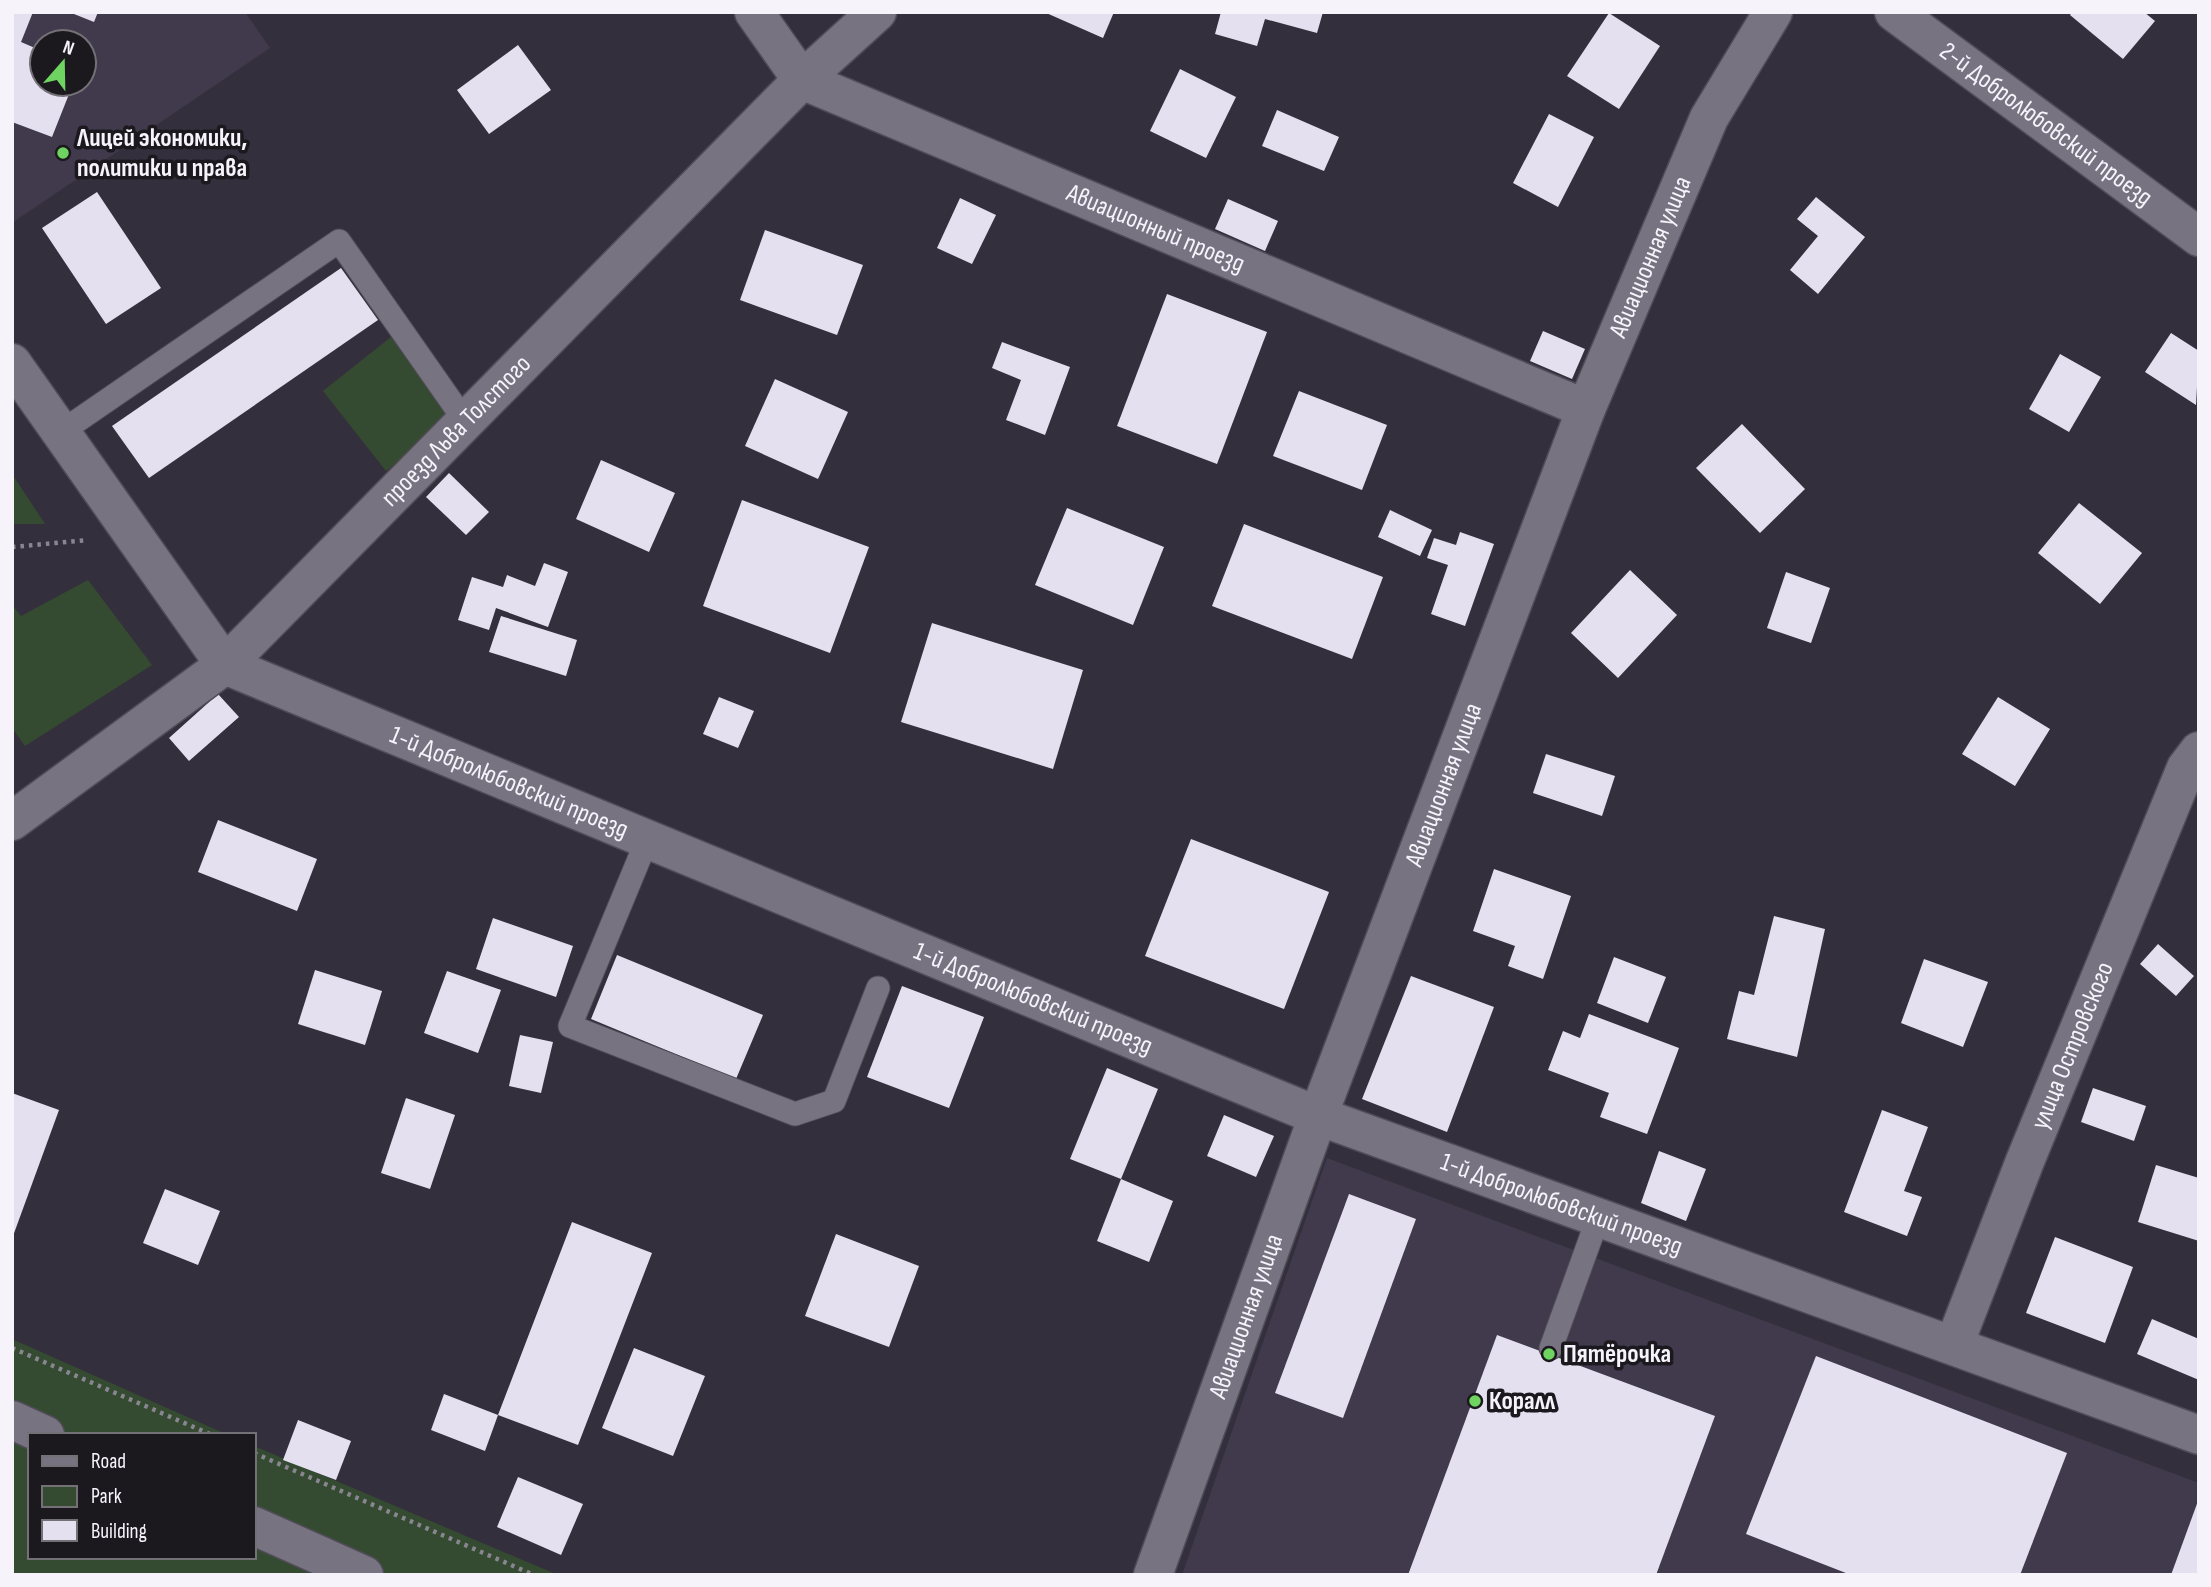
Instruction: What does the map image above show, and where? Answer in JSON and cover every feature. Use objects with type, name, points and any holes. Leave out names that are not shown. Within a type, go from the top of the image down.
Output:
[{"type":"street","points":[[754,12],[802,80]]},
{"type":"street","name":"проезд Льва Толстого","points":[[12,821],[225,665],[802,80],[877,12]]},
{"type":"street","name":"Авиационная улица","points":[[1153,1575],[1318,1116],[1586,408],[1709,118],[1773,12]]},
{"type":"street","name":"2-й Добролюбовский проезд","points":[[1894,12],[2199,237]]},
{"type":"street","name":"Авиационный проезд","points":[[802,80],[1586,408]]},
{"type":"street","points":[[12,363],[225,665]]},
{"type":"street","name":"1-й Добролюбовский проезд","points":[[225,665],[1318,1116],[2199,1435]]},
{"type":"street","name":"улица Островского","points":[[1954,1345],[2030,1148],[2194,765]]},
{"type":"street","points":[[12,1420],[41,1433]]},
{"type":"street","points":[[256,1527],[364,1575]]},
{"type":"lane","points":[[61,432],[339,241],[465,421]]},
{"type":"lane","points":[[647,840],[570,1026],[795,1114],[834,1101],[878,988]]},
{"type":"lane","points":[[1551,1348],[1598,1218]]},
{"type":"path","points":[[12,547],[135,536]]},
{"type":"path","points":[[12,1348],[207,1433]]},
{"type":"path","points":[[256,1454],[534,1575]]},
{"type":"shaded area","name":"Лицей экономики, политики и права","points":[[12,12],[245,12],[270,48],[12,223]]},
{"type":"shaded area","points":[[1327,1158],[2199,1483],[2199,1575],[1182,1575]]},
{"type":"green space","points":[[391,337],[454,417],[386,471],[323,391]]},
{"type":"green space","points":[[12,474],[45,524],[12,524]]},
{"type":"green space","points":[[88,580],[152,665],[25,746],[12,728],[12,605],[21,616]]},
{"type":"green space","points":[[12,1339],[224,1433],[28,1433],[28,1559],[256,1559],[256,1447],[558,1575],[12,1575]]},
{"type":"building","points":[[12,12],[33,12],[21,42],[28,45],[28,98],[67,98],[52,137],[12,122]]},
{"type":"building","points":[[69,12],[98,12],[94,22]]},
{"type":"building","points":[[1044,12],[1114,12],[1103,38]]},
{"type":"building","points":[[1221,12],[1323,12],[1317,33],[1265,19],[1257,46],[1215,34]]},
{"type":"building","points":[[2072,12],[2144,12],[2155,21],[2123,59],[2070,15]]},
{"type":"building","points":[[1609,13],[1660,46],[1619,109],[1567,76]]},
{"type":"building","points":[[518,45],[551,90],[489,134],[457,90]]},
{"type":"building","points":[[1180,69],[1236,97],[1206,158],[1150,131]]},
{"type":"building","points":[[1277,110],[1339,137],[1324,171],[1262,146]]},
{"type":"building","points":[[1549,114],[1594,137],[1558,207],[1513,183]]},
{"type":"building","points":[[97,192],[161,288],[106,324],[42,228]]},
{"type":"building","points":[[1816,197],[1865,237],[1818,294],[1790,270],[1818,236],[1797,219]]},
{"type":"building","points":[[960,198],[996,215],[972,264],[937,248]]},
{"type":"building","points":[[1228,199],[1278,221],[1265,251],[1215,229]]},
{"type":"building","points":[[765,230],[863,265],[837,335],[740,300]]},
{"type":"building","points":[[341,268],[378,320],[149,478],[112,426]]},
{"type":"building","points":[[1167,294],[1267,332],[1217,464],[1117,426]]},
{"type":"building","points":[[1543,331],[1585,349],[1572,379],[1530,361]]},
{"type":"building","points":[[2171,333],[2199,351],[2196,405],[2145,372]]},
{"type":"building","points":[[1002,342],[1070,367],[1045,435],[1006,420],[1021,380],[992,368]]},
{"type":"building","points":[[2060,354],[2101,377],[2069,432],[2029,409]]},
{"type":"building","points":[[775,379],[848,412],[818,479],[745,446]]},
{"type":"building","points":[[1299,391],[1387,425],[1362,490],[1273,456]]},
{"type":"building","points":[[1742,424],[1805,489],[1760,533],[1696,468]]},
{"type":"building","points":[[601,460],[675,493],[649,552],[576,519]]},
{"type":"building","points":[[449,473],[489,512],[466,535],[426,497]]},
{"type":"building","points":[[742,500],[869,547],[830,653],[703,606]]},
{"type":"building","points":[[2079,503],[2142,553],[2100,604],[2038,553]]},
{"type":"building","points":[[1067,508],[1164,547],[1133,625],[1035,585]]},
{"type":"building","points":[[1390,510],[1432,530],[1420,556],[1378,537]]},
{"type":"building","points":[[1244,524],[1383,577],[1352,659],[1212,606]]},
{"type":"building","points":[[1460,532],[1494,544],[1465,626],[1431,614],[1448,565],[1427,558],[1434,538],[1456,545]]},
{"type":"building","points":[[544,563],[568,572],[548,627],[496,608],[489,630],[458,620],[472,577],[503,587],[507,575],[535,586]]},
{"type":"building","points":[[1630,570],[1677,615],[1618,678],[1571,633]]},
{"type":"building","points":[[1786,572],[1830,588],[1811,643],[1767,628]]},
{"type":"building","points":[[501,616],[577,640],[566,676],[489,652]]},
{"type":"building","points":[[932,623],[1083,670],[1053,769],[901,722]]},
{"type":"building","points":[[218,694],[239,717],[189,761],[169,738]]},
{"type":"building","points":[[719,697],[754,711],[738,748],[703,734]]},
{"type":"building","points":[[1998,697],[2050,729],[2015,786],[1962,754]]},
{"type":"building","points":[[1546,754],[1615,776],[1602,816],[1533,793]]},
{"type":"building","points":[[218,820],[317,859],[297,911],[198,872]]},
{"type":"building","points":[[1191,839],[1329,892],[1284,1009],[1145,956]]},
{"type":"building","points":[[1494,869],[1571,896],[1543,979],[1508,966],[1515,946],[1473,931]]},
{"type":"building","points":[[1774,916],[1825,929],[1797,1057],[1727,1039],[1739,991],[1754,995]]},
{"type":"building","points":[[493,918],[573,946],[556,997],[476,969]]},
{"type":"building","points":[[2158,944],[2194,976],[2176,996],[2140,964]]},
{"type":"building","points":[[617,955],[763,1015],[736,1079],[591,1019]]},
{"type":"building","points":[[1614,957],[1666,977],[1648,1023],[1597,1003]]},
{"type":"building","points":[[1924,959],[1988,982],[1963,1047],[1901,1023]]},
{"type":"building","points":[[315,970],[382,991],[365,1045],[298,1024]]},
{"type":"building","points":[[447,971],[501,990],[478,1053],[424,1033]]},
{"type":"building","points":[[1411,976],[1494,1007],[1447,1132],[1362,1099]]},
{"type":"building","points":[[902,986],[984,1017],[949,1108],[867,1077]]},
{"type":"building","points":[[1589,1014],[1679,1048],[1647,1134],[1600,1117],[1609,1093],[1548,1070],[1563,1031],[1580,1038]]},
{"type":"building","points":[[520,1035],[553,1042],[541,1093],[509,1086]]},
{"type":"building","points":[[1107,1068],[1158,1089],[1121,1179],[1070,1159]]},
{"type":"building","points":[[2093,1088],[2146,1106],[2134,1141],[2081,1122]]},
{"type":"building","points":[[12,1093],[59,1110],[13,1236],[12,1236]]},
{"type":"building","points":[[406,1098],[455,1115],[430,1189],[381,1173]]},
{"type":"building","points":[[1882,1110],[1928,1127],[1904,1191],[1922,1197],[1907,1236],[1844,1212]]},
{"type":"building","points":[[1224,1115],[1274,1136],[1256,1177],[1207,1156]]},
{"type":"building","points":[[1659,1151],[1706,1169],[1686,1221],[1641,1203]]},
{"type":"building","points":[[2156,1165],[2199,1178],[2199,1241],[2138,1222]]},
{"type":"building","points":[[1121,1179],[1173,1201],[1149,1262],[1097,1241]]},
{"type":"building","points":[[165,1189],[220,1211],[198,1265],[143,1243]]},
{"type":"building","points":[[1349,1194],[1416,1219],[1343,1418],[1275,1393]]},
{"type":"building","points":[[572,1222],[652,1253],[578,1445],[498,1415]]},
{"type":"building","points":[[836,1234],[919,1266],[889,1347],[805,1316]]},
{"type":"building","points":[[2055,1237],[2133,1267],[2105,1343],[2026,1313]]},
{"type":"building","points":[[2152,1319],[2199,1339],[2199,1380],[2137,1354]]},
{"type":"building","points":[[1497,1335],[1715,1416],[1656,1575],[1408,1575]]},
{"type":"building","points":[[634,1348],[705,1376],[673,1456],[602,1428]]},
{"type":"building","points":[[1816,1356],[2067,1453],[2020,1575],[1851,1575],[1746,1534]]},
{"type":"building","points":[[444,1394],[498,1415],[485,1451],[431,1430]]},
{"type":"building","points":[[298,1420],[351,1441],[336,1480],[283,1460]]},
{"type":"building","points":[[518,1477],[583,1504],[561,1555],[497,1527]]},
{"type":"building","points":[[2198,1501],[2199,1575],[2171,1575]]},
{"type":"place","name":"Лицей экономики, политики и права","points":[[63,153]]},
{"type":"place","name":"Пятёрочка","points":[[1549,1354]]},
{"type":"place","name":"Коралл","points":[[1475,1401]]}]
